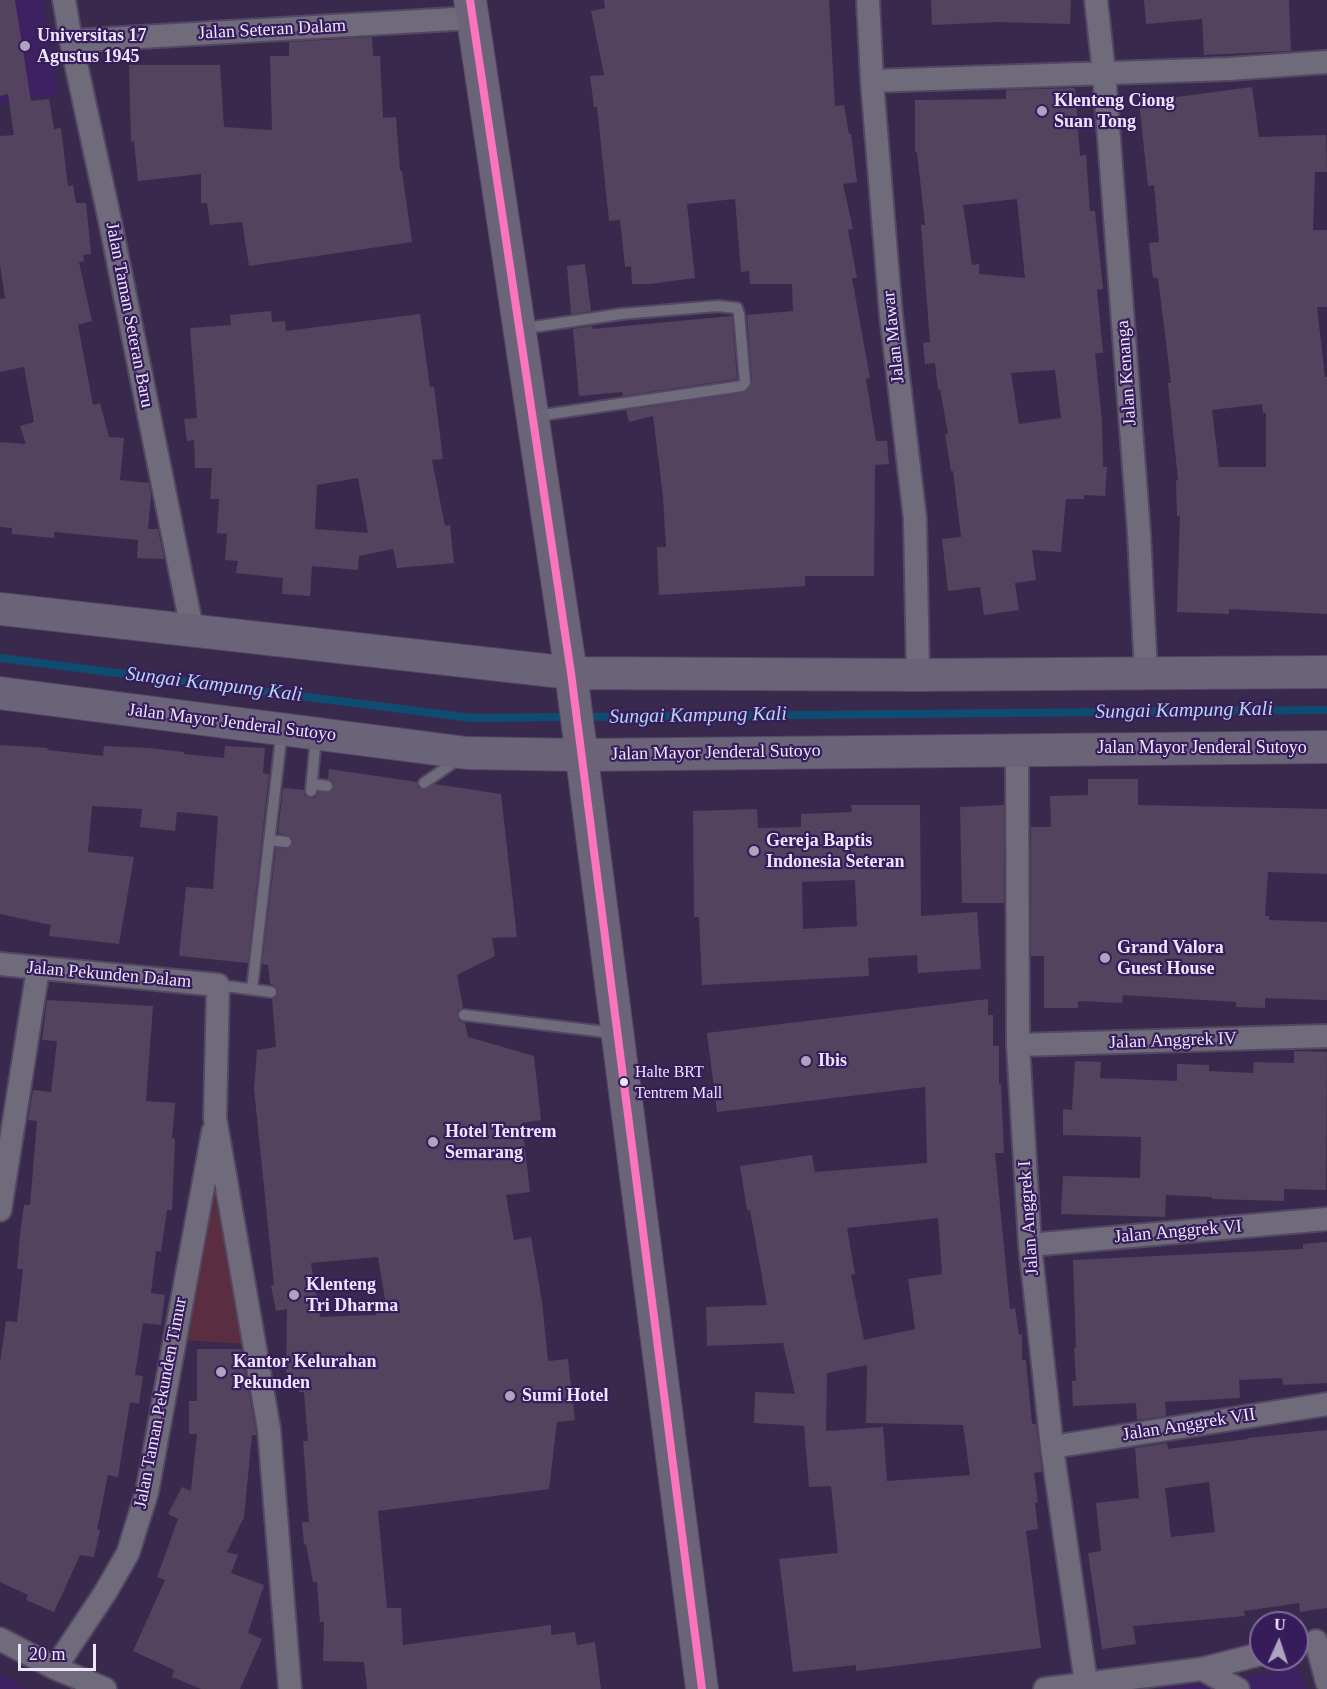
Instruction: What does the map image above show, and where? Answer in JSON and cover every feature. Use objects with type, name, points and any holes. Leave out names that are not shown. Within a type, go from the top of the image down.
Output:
[{"type":"main road","points":[[471,9],[581,747],[702,1689]]},
{"type":"main road","points":[[0,609],[192,629],[571,675],[1327,672]]},
{"type":"main road","name":"Jalan Mayor Jenderal Sutoyo","points":[[0,693],[468,753],[581,747],[1017,749],[1327,747]]},
{"type":"street","name":"Jalan Taman Seteran Baru","points":[[64,0],[192,629]]},
{"type":"street","name":"Jalan Mawar","points":[[868,0],[872,81],[891,315],[915,519],[918,675]]},
{"type":"street","name":"Jalan Kenanga","points":[[1096,0],[1104,73],[1139,533],[1146,674]]},
{"type":"street","name":"Jalan Seteran Dalam","points":[[71,41],[471,9]]},
{"type":"street","points":[[872,81],[1229,69],[1327,62]]},
{"type":"street","name":"Jalan Anggrek I","points":[[1017,749],[1018,1045],[1030,1245],[1052,1447],[1086,1683]]},
{"type":"street","name":"Jalan Pekunden Dalam","points":[[0,964],[218,985]]},
{"type":"street","points":[[0,1210],[38,969]]},
{"type":"street","name":"Jalan Taman Pekunden Timur","points":[[55,1668],[105,1593],[128,1553],[147,1492],[215,1118],[218,985]]},
{"type":"street","name":"Jalan Anggrek IV","points":[[1018,1045],[1327,1036]]},
{"type":"street","name":"Jalan Taman Pekunden Timur","points":[[215,1118],[268,1429],[290,1689]]},
{"type":"street","name":"Jalan Anggrek VI","points":[[1030,1245],[1327,1219]]},
{"type":"street","name":"Jalan Anggrek VII","points":[[1052,1447],[1327,1404]]},
{"type":"street","points":[[0,1639],[55,1668],[105,1689]]},
{"type":"street","points":[[1313,1641],[1327,1682]]},
{"type":"street","points":[[1045,1689],[1202,1669],[1249,1657]]},
{"type":"street","points":[[1202,1669],[1238,1689]]},
{"type":"lane","points":[[520,329],[621,314],[718,306],[736,308],[739,314],[745,382],[742,386],[533,417]]},
{"type":"lane","points":[[252,989],[282,730]]},
{"type":"lane","points":[[317,734],[312,788],[327,786]]},
{"type":"lane","points":[[424,783],[468,753]]},
{"type":"lane","points":[[270,840],[286,842]]},
{"type":"lane","points":[[218,985],[271,992]]},
{"type":"lane","points":[[464,1015],[618,1034]]},
{"type":"shaded area","name":"Universitas 17 Agustus 1945","points":[[0,0],[42,0],[58,94],[0,104]]},
{"type":"shaded area","points":[[214,1155],[249,1344],[181,1340]]},
{"type":"shaded area","points":[[1283,1671],[1298,1671],[1307,1689],[1156,1689]]},
{"type":"shaded area","points":[[0,1674],[27,1689],[0,1689]]},
{"type":"building","points":[[0,0],[15,0],[31,101],[49,99],[54,129],[61,128],[68,186],[73,185],[76,203],[86,203],[91,254],[83,255],[84,261],[79,262],[92,321],[78,325],[93,405],[100,403],[109,437],[124,438],[120,480],[149,483],[151,495],[148,529],[158,529],[164,559],[137,558],[138,540],[54,532],[54,538],[12,534],[12,528],[0,527],[0,442],[26,444],[20,426],[34,422],[24,367],[0,372],[0,299],[5,298],[0,265],[0,136],[14,135],[8,94],[0,96]]},
{"type":"building","points":[[604,0],[829,0],[835,106],[844,105],[849,134],[851,134],[857,182],[843,184],[853,229],[848,230],[857,278],[852,278],[870,378],[866,379],[876,441],[887,441],[889,464],[875,465],[874,576],[805,576],[805,586],[659,595],[657,547],[666,547],[663,497],[653,416],[629,422],[626,410],[747,391],[752,381],[747,315],[793,311],[792,284],[750,284],[749,271],[741,272],[735,199],[687,204],[695,278],[632,284],[631,266],[625,267],[620,220],[609,221],[597,107],[594,107],[590,76],[604,75],[591,11],[605,8]]},
{"type":"building","points":[[931,0],[1071,0],[1070,24],[998,22],[932,25]]},
{"type":"building","points":[[1144,0],[1289,0],[1291,51],[1204,55],[1202,19],[1146,24]]},
{"type":"building","points":[[372,37],[373,56],[380,56],[383,118],[396,117],[400,171],[402,171],[412,242],[249,266],[242,222],[210,225],[207,203],[201,203],[201,174],[138,181],[134,141],[131,142],[129,65],[220,65],[224,127],[272,130],[270,56],[289,56],[289,42]]},
{"type":"building","points":[[1252,87],[1259,137],[1326,135],[1327,172],[1315,172],[1313,230],[1327,230],[1327,307],[1317,307],[1325,377],[1327,377],[1327,614],[1229,609],[1229,614],[1177,612],[1180,516],[1177,516],[1176,480],[1178,480],[1168,383],[1171,383],[1158,278],[1153,278],[1149,243],[1159,242],[1154,185],[1148,186],[1139,102]],"holes":[[[1262,404],[1263,413],[1266,413],[1266,467],[1219,467],[1212,410]]]},
{"type":"building","points":[[1075,88],[1080,156],[1086,155],[1090,211],[1095,211],[1103,289],[1097,290],[1103,353],[1095,353],[1102,421],[1103,467],[1107,467],[1105,496],[1084,495],[1084,499],[1066,499],[1061,552],[1032,550],[1036,580],[1015,583],[1019,610],[984,615],[980,587],[948,591],[942,539],[961,537],[953,471],[951,471],[945,434],[948,434],[940,389],[938,390],[935,363],[925,364],[923,343],[930,342],[921,225],[925,225],[917,152],[915,152],[915,100],[1006,99],[1006,90]],"holes":[[[1017,199],[1025,278],[979,274],[979,264],[972,265],[963,205]],[[1055,370],[1061,418],[1019,424],[1011,373]]]},
{"type":"building","points":[[585,264],[591,311],[571,314],[567,266]]},
{"type":"building","points":[[271,311],[272,322],[285,321],[286,331],[420,314],[430,387],[434,387],[443,459],[432,460],[445,526],[450,525],[454,563],[397,568],[393,549],[359,556],[358,570],[312,566],[310,596],[282,594],[283,578],[236,573],[238,561],[225,560],[227,534],[217,533],[219,499],[210,499],[212,468],[195,468],[194,440],[187,441],[184,419],[197,418],[190,328],[231,325],[230,315]],"holes":[[[358,478],[368,533],[315,529],[317,485]]]},
{"type":"building","points":[[732,316],[737,379],[623,396],[622,392],[579,396],[573,329]]},
{"type":"building","points":[[0,745],[48,748],[47,750],[103,756],[104,746],[149,748],[224,758],[225,746],[265,748],[263,773],[269,774],[248,963],[179,956],[186,887],[213,889],[218,816],[177,812],[175,831],[140,827],[142,809],[92,806],[88,852],[134,857],[119,944],[49,936],[51,925],[0,914]]},
{"type":"building","points":[[329,769],[417,782],[418,788],[424,790],[435,784],[501,794],[517,937],[492,938],[495,956],[457,975],[463,1008],[458,1010],[457,1015],[459,1021],[465,1023],[468,1037],[534,1056],[541,1120],[522,1123],[530,1192],[506,1195],[514,1240],[531,1237],[542,1302],[548,1361],[568,1359],[575,1420],[557,1422],[549,1489],[378,1511],[387,1608],[401,1608],[403,1645],[551,1625],[551,1635],[575,1632],[577,1645],[595,1642],[601,1689],[367,1689],[364,1662],[323,1661],[324,1622],[320,1622],[317,1582],[313,1582],[306,1544],[304,1545],[302,1522],[309,1522],[303,1441],[308,1441],[304,1392],[299,1392],[298,1377],[286,1377],[287,1309],[276,1311],[271,1286],[274,1285],[254,1089],[257,1050],[276,1047],[272,999],[277,996],[278,990],[270,984],[268,965],[262,964],[276,848],[288,849],[293,842],[290,836],[278,833],[283,788],[304,790],[304,795],[315,798],[318,792],[329,793],[334,786],[332,780],[328,779]],"holes":[[[378,1257],[387,1311],[376,1311],[376,1315],[320,1317],[311,1263]]]},
{"type":"building","points":[[1088,779],[1138,779],[1138,805],[1327,809],[1327,874],[1268,872],[1265,916],[1269,916],[1269,920],[1327,922],[1327,1000],[1265,998],[1265,1008],[1236,1007],[1236,1002],[1123,995],[1122,1003],[1078,1001],[1078,1008],[1044,1008],[1044,956],[1031,956],[1031,827],[1051,827],[1050,796],[1088,795]]},
{"type":"building","points":[[851,805],[920,805],[921,916],[977,912],[981,969],[918,973],[917,955],[868,958],[869,976],[702,985],[699,917],[694,917],[693,811],[757,809],[758,828],[801,827],[801,814],[852,812]],"holes":[[[855,880],[857,926],[803,929],[802,882]]]},
{"type":"building","points":[[1004,805],[1004,903],[962,903],[960,807]]},
{"type":"building","points":[[988,999],[988,1015],[993,1015],[993,1046],[999,1046],[1004,1153],[995,1153],[1010,1309],[1015,1308],[1019,1335],[1022,1334],[1022,1360],[1026,1360],[1032,1424],[1036,1424],[1042,1472],[1034,1473],[1038,1502],[1035,1503],[1038,1529],[1026,1531],[1041,1648],[856,1671],[856,1665],[793,1672],[779,1559],[838,1553],[831,1486],[809,1487],[804,1426],[754,1423],[755,1392],[795,1394],[783,1343],[707,1346],[706,1307],[767,1305],[740,1166],[812,1155],[815,1172],[927,1163],[925,1087],[717,1112],[707,1033]],"holes":[[[938,1218],[942,1274],[908,1279],[915,1329],[864,1340],[851,1275],[855,1274],[847,1228]],[[867,1365],[866,1423],[963,1425],[970,1475],[887,1481],[883,1427],[826,1431],[827,1373]]]},
{"type":"building","points":[[47,1000],[153,1006],[146,1101],[175,1103],[172,1138],[175,1139],[172,1210],[167,1210],[161,1252],[156,1251],[151,1293],[165,1295],[161,1325],[143,1323],[135,1375],[143,1376],[139,1404],[130,1402],[118,1477],[108,1475],[94,1557],[80,1555],[54,1612],[26,1600],[28,1595],[0,1582],[0,1363],[6,1321],[17,1322],[23,1269],[17,1269],[20,1234],[24,1205],[30,1205],[37,1121],[28,1120],[33,1090],[51,1092],[57,1041],[42,1040]]},
{"type":"building","points":[[1294,1051],[1327,1052],[1326,1190],[1284,1189],[1284,1201],[1166,1195],[1165,1217],[1061,1214],[1063,1176],[1140,1178],[1141,1137],[1063,1135],[1063,1109],[1072,1110],[1075,1061],[1101,1062],[1100,1078],[1177,1081],[1177,1064],[1209,1065],[1209,1071],[1253,1073],[1254,1062],[1294,1063]]},
{"type":"building","points":[[1327,1242],[1327,1383],[1283,1385],[1282,1378],[1239,1380],[1240,1398],[1165,1402],[1166,1416],[1137,1420],[1136,1403],[1073,1406],[1072,1381],[1076,1381],[1074,1348],[1076,1348],[1073,1260],[1303,1249],[1303,1244]]},
{"type":"building","points":[[197,1349],[241,1349],[256,1431],[256,1435],[252,1435],[244,1517],[227,1552],[238,1555],[231,1573],[264,1585],[248,1633],[262,1639],[240,1689],[201,1689],[172,1677],[174,1670],[133,1651],[165,1580],[157,1577],[178,1519],[168,1514],[182,1487],[191,1491],[197,1434],[189,1434],[189,1401],[197,1401]]},
{"type":"building","points":[[1327,1430],[1327,1608],[1300,1611],[1299,1603],[1244,1611],[1245,1616],[1133,1626],[1136,1644],[1102,1649],[1088,1553],[1101,1551],[1096,1503],[1139,1498],[1135,1448],[1167,1443],[1168,1449]],"holes":[[[1209,1482],[1215,1532],[1171,1537],[1165,1488]]]},
{"type":"waterway","name":"Sungai Kampung Kali","points":[[0,658],[472,718],[571,717]]},
{"type":"waterway","name":"Sungai Kampung Kali","points":[[583,717],[1327,710]]},
{"type":"transit line","points":[[470,0],[571,673],[702,1689]]},
{"type":"place","name":"Universitas 17 Agustus 1945","points":[[25,46]]},
{"type":"place","name":"Klenteng Ciong Suan Tong","points":[[1042,111]]},
{"type":"place","name":"Gereja Baptis Indonesia Seteran","points":[[754,851]]},
{"type":"place","name":"Grand Valora Guest House","points":[[1105,958]]},
{"type":"place","name":"Ibis","points":[[806,1061]]},
{"type":"place","name":"Halte BRT Tentrem Mall","points":[[624,1082]]},
{"type":"place","name":"Hotel Tentrem Semarang","points":[[433,1142]]},
{"type":"place","name":"Klenteng Tri Dharma","points":[[294,1295]]},
{"type":"place","name":"Kantor Kelurahan Pekunden","points":[[221,1372]]},
{"type":"place","name":"Sumi Hotel","points":[[510,1396]]}]
